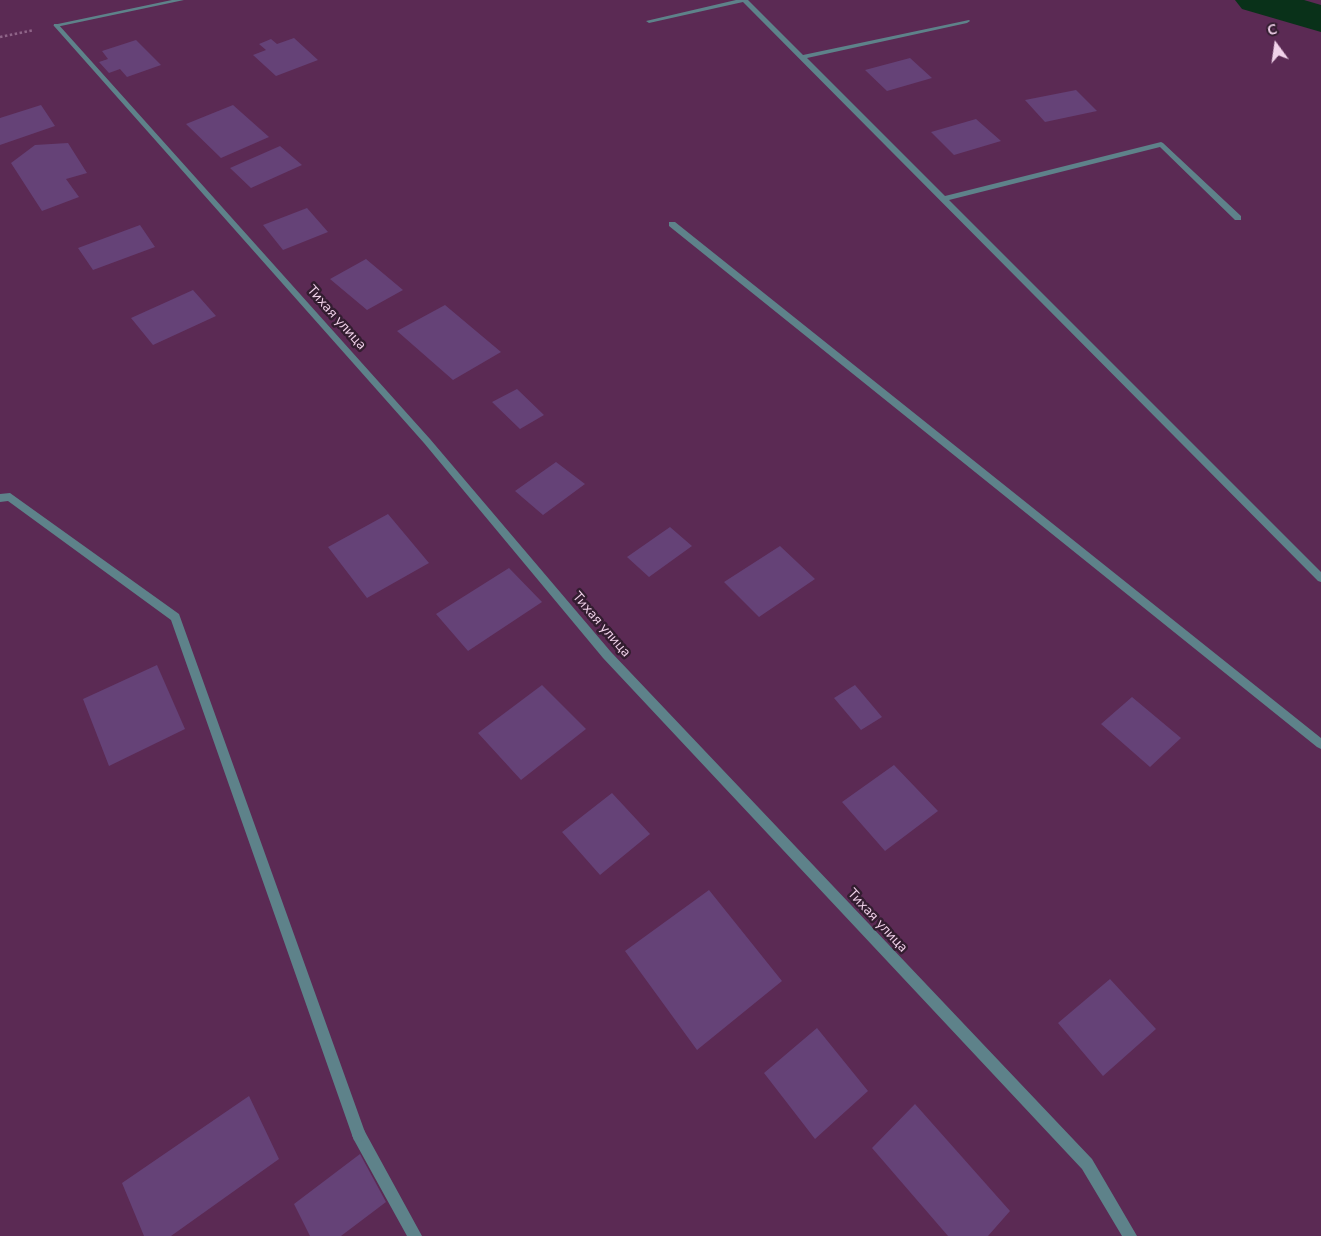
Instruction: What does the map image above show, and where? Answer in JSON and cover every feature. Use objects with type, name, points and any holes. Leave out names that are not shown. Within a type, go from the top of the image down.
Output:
[{"type":"street","points":[[56,25],[181,0]]},
{"type":"street","points":[[649,21],[744,0],[1321,578]]},
{"type":"street","points":[[802,57],[967,21]]},
{"type":"street","name":"Тихая улица","points":[[56,25],[427,441],[607,655],[1087,1164],[1130,1236]]},
{"type":"street","points":[[943,199],[1161,144],[1238,218]]},
{"type":"street","points":[[672,224],[1321,744]]},
{"type":"street","points":[[0,498],[10,497],[175,617],[359,1135],[415,1236]]},
{"type":"path","points":[[0,37],[56,25]]},
{"type":"building","points":[[294,38],[318,60],[276,76],[253,55],[266,50],[259,44],[271,39],[277,44]]},
{"type":"building","points":[[136,40],[161,65],[127,77],[120,69],[109,73],[99,62],[108,59],[102,51]]},
{"type":"building","points":[[910,58],[932,78],[887,91],[865,70]]},
{"type":"building","points":[[1076,90],[1097,111],[1045,122],[1025,100]]},
{"type":"building","points":[[41,105],[55,126],[0,145],[0,118]]},
{"type":"building","points":[[233,105],[269,137],[221,158],[186,124]]},
{"type":"building","points":[[976,119],[1001,141],[954,155],[931,132]]},
{"type":"building","points":[[68,143],[87,173],[66,179],[79,197],[42,211],[11,163],[35,145]]},
{"type":"building","points":[[280,146],[302,165],[251,188],[230,168]]},
{"type":"building","points":[[307,208],[328,232],[283,250],[263,225]]},
{"type":"building","points":[[140,225],[155,247],[93,270],[78,248]]},
{"type":"building","points":[[366,259],[403,290],[367,310],[330,279]]},
{"type":"building","points":[[193,290],[216,316],[153,345],[131,318]]},
{"type":"building","points":[[445,305],[501,352],[453,380],[397,331]]},
{"type":"building","points":[[517,389],[544,415],[520,429],[492,402]]},
{"type":"building","points":[[556,462],[585,484],[543,515],[515,491]]},
{"type":"building","points":[[388,514],[429,563],[367,598],[328,547]]},
{"type":"building","points":[[670,527],[692,546],[649,577],[627,557]]},
{"type":"building","points":[[780,546],[815,579],[759,617],[724,582]]},
{"type":"building","points":[[509,568],[542,602],[468,651],[436,614]]},
{"type":"building","points":[[157,665],[185,729],[109,766],[83,699]]},
{"type":"building","points":[[542,685],[586,729],[521,780],[478,733]]},
{"type":"building","points":[[855,685],[882,717],[861,730],[834,698]]},
{"type":"building","points":[[1132,697],[1181,738],[1150,767],[1101,724]]},
{"type":"building","points":[[894,765],[938,811],[885,851],[842,802]]},
{"type":"building","points":[[612,793],[650,834],[600,875],[562,832]]},
{"type":"building","points":[[709,890],[782,981],[697,1050],[625,951]]},
{"type":"building","points":[[1110,979],[1156,1029],[1103,1076],[1058,1023]]},
{"type":"building","points":[[817,1028],[868,1091],[815,1139],[764,1073]]},
{"type":"building","points":[[249,1096],[279,1159],[171,1236],[144,1236],[122,1183]]},
{"type":"building","points":[[915,1104],[1010,1211],[988,1236],[948,1236],[872,1148]]},
{"type":"building","points":[[360,1154],[386,1202],[341,1236],[310,1236],[294,1204]]},
{"type":"waterway","points":[[1257,0],[1321,19]]}]
